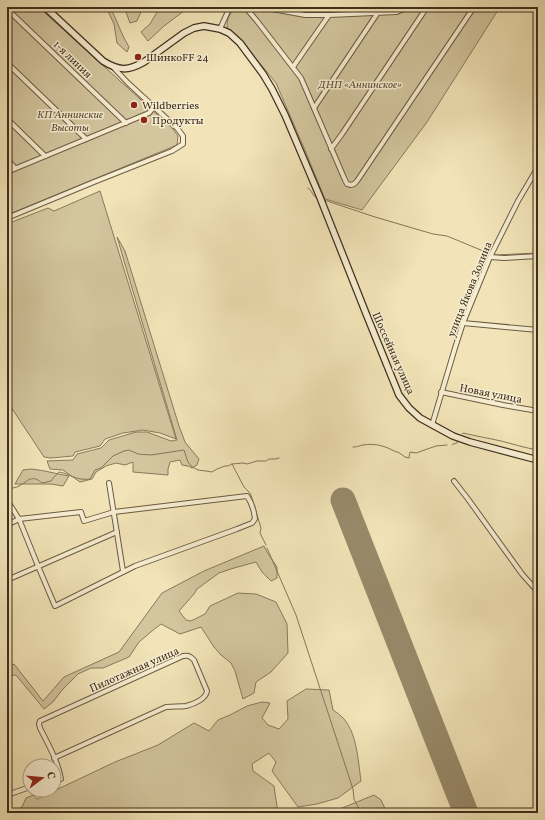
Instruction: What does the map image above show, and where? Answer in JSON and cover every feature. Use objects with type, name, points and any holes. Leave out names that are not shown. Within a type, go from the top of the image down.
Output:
[{"type":"main road","points":[[45,7],[103,61],[121,69],[138,66],[184,33],[194,28],[204,26],[220,29]]},
{"type":"main road","name":"Шоссейная улица","points":[[220,29],[229,33],[240,43],[263,74],[285,115],[319,195],[366,316],[399,394],[409,408],[420,418],[453,436],[538,460]]},
{"type":"street","points":[[220,29],[229,9],[255,7],[304,15],[329,15],[397,12],[408,7]]},
{"type":"street","points":[[331,149],[427,7]]},
{"type":"street","points":[[246,8],[301,78],[345,180],[347,184],[352,185],[361,174],[474,7]]},
{"type":"street","name":"1-я линия","points":[[7,8],[126,123]]},
{"type":"street","points":[[314,108],[376,14]]},
{"type":"street","points":[[293,67],[329,15]]},
{"type":"street","points":[[7,63],[86,139]]},
{"type":"street","points":[[7,218],[177,148],[183,144],[183,136],[177,128],[128,83],[112,66]]},
{"type":"street","points":[[7,172],[148,114],[154,107]]},
{"type":"street","points":[[7,119],[45,156]]},
{"type":"street","points":[[7,158],[15,168]]},
{"type":"street","name":"улица Якова Золина","points":[[432,425],[454,348],[490,257],[518,201],[538,167]]},
{"type":"street","points":[[490,257],[504,258],[538,256]]},
{"type":"street","points":[[463,323],[538,330]]},
{"type":"street","name":"Новая улица","points":[[442,392],[538,411]]},
{"type":"street","points":[[454,480],[522,574],[538,592]]},
{"type":"street","points":[[109,483],[123,572]]},
{"type":"street","points":[[7,500],[19,519],[55,606],[123,572],[237,530],[252,523],[255,519],[251,502],[247,496],[114,512],[84,521],[81,512],[19,519],[7,525]]},
{"type":"street","points":[[7,580],[117,532]]},
{"type":"street","name":"Пилотажная улица","points":[[183,656],[190,656],[194,660],[208,691],[206,697],[186,706],[166,707],[54,758],[40,728],[40,721],[183,656]]},
{"type":"street","points":[[7,795],[22,790]]},
{"type":"green space","name":"КП Аннинские Высоты","points":[[7,7],[39,7],[172,128],[178,136],[177,145],[7,215]]},
{"type":"green space","points":[[106,7],[110,7],[129,47],[127,52],[117,43],[114,24]]},
{"type":"green space","points":[[133,7],[143,7],[137,21],[130,23],[126,12]]},
{"type":"green space","points":[[160,7],[189,7],[164,26],[148,41],[141,32],[150,24]]},
{"type":"green space","name":"ДНП «Аннинское»","points":[[235,7],[500,7],[427,122],[362,210],[325,199],[276,83],[245,45],[227,27],[229,16]]},
{"type":"green space","points":[[100,191],[176,439],[160,433],[143,430],[123,433],[105,439],[100,446],[75,452],[73,456],[51,458],[44,457],[7,401],[7,224],[48,208],[54,211]]},
{"type":"green space","points":[[117,237],[125,251],[179,426],[185,442],[199,459],[197,465],[192,468],[182,465],[180,460],[170,462],[168,475],[133,472],[133,462],[125,465],[116,463],[106,466],[96,472],[92,479],[80,482],[63,470],[50,469],[47,461],[73,460],[77,454],[101,448],[109,440],[136,432],[147,432],[171,441],[177,440]]},
{"type":"green space","points":[[31,469],[69,476],[63,486],[51,484],[15,484],[23,470]]},
{"type":"green space","points":[[264,546],[277,567],[277,578],[271,581],[262,572],[256,562],[219,573],[197,589],[179,611],[186,620],[191,621],[205,614],[210,606],[238,593],[256,594],[276,602],[287,624],[288,653],[271,672],[256,682],[254,693],[243,699],[235,671],[231,663],[214,647],[201,627],[180,634],[161,624],[139,642],[129,657],[103,668],[91,668],[78,674],[62,690],[53,702],[44,709],[16,675],[7,676],[7,668],[14,664],[43,701],[64,677],[119,652],[162,593],[204,571]]},
{"type":"green space","points":[[306,689],[329,690],[333,710],[340,715],[350,729],[354,737],[358,755],[361,781],[338,798],[317,804],[298,807],[272,771],[276,762],[269,753],[252,764],[253,771],[274,786],[278,813],[11,813],[22,807],[26,798],[62,798],[62,787],[115,762],[158,745],[194,723],[209,731],[218,720],[247,706],[262,702],[270,703],[262,718],[268,725],[279,729],[288,719],[287,701]]},
{"type":"green space","points":[[374,795],[381,800],[387,813],[330,813]]},
{"type":"waterway","points":[[308,188],[317,198]]},
{"type":"waterway","points":[[324,200],[433,234],[447,236],[488,253]]},
{"type":"waterway","points":[[495,255],[538,253]]},
{"type":"waterway","points":[[462,434],[538,450]]},
{"type":"waterway","points":[[452,445],[458,441]]},
{"type":"waterway","points":[[353,447],[372,444],[388,448],[409,458],[410,452],[416,453],[436,446],[447,445]]},
{"type":"waterway","points":[[7,489],[18,487],[30,479],[39,480],[42,483],[51,481],[59,472],[77,478],[90,479],[95,470],[101,468],[113,456],[129,450],[138,454],[151,455],[184,450],[188,462],[192,467],[198,470],[212,472],[232,464],[247,464],[279,458]]},
{"type":"waterway","points":[[232,464],[244,487],[251,495],[261,528],[260,533],[266,545]]},
{"type":"waterway","points":[[267,548],[296,615],[353,789],[354,799],[361,813]]},
{"type":"runway","points":[[343,500],[466,813]]},
{"type":"place","name":"ШинкоFF 24","points":[[138,57]]},
{"type":"place","name":"Wildberries","points":[[134,105]]},
{"type":"place","name":"Продукты","points":[[144,120]]}]
